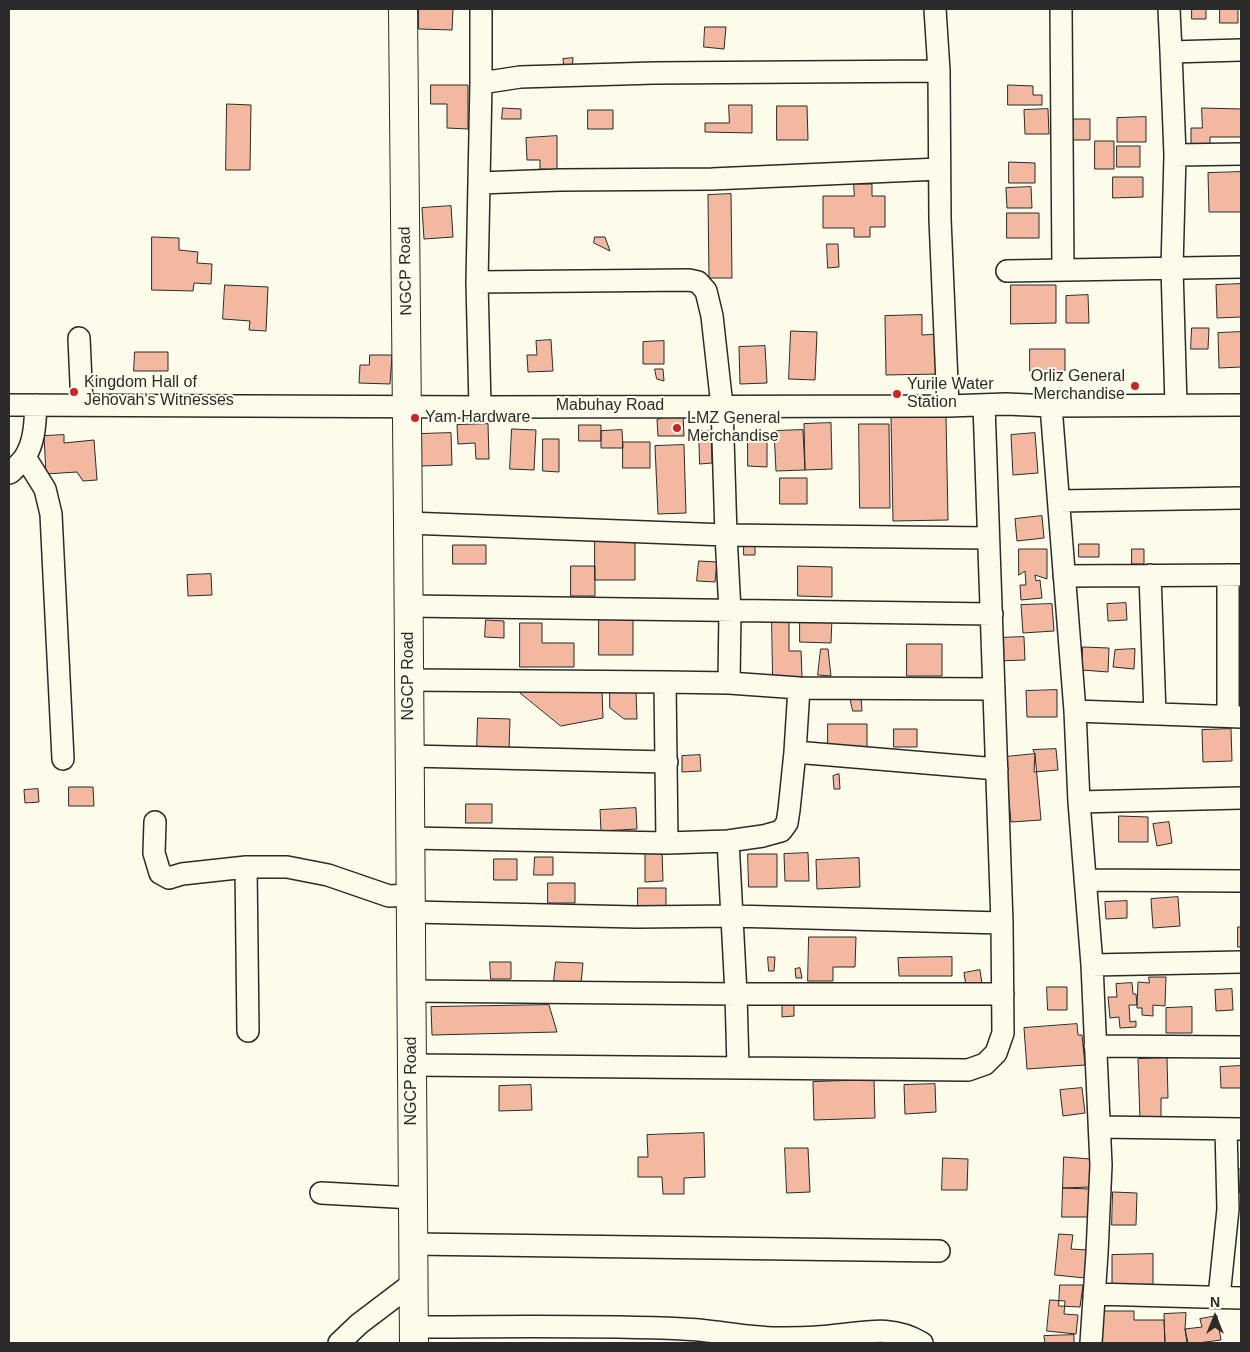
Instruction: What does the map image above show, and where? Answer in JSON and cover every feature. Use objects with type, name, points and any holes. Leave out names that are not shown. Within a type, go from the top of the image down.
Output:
[{"type":"main road","name":"NGCP Road","points":[[403,9],[414,1335]]},
{"type":"street","points":[[480,407],[477,282],[481,9]]},
{"type":"street","points":[[935,9],[939,71],[940,220],[948,406]]},
{"type":"street","points":[[1061,9],[1063,270]]},
{"type":"street","points":[[1169,9],[1175,154],[1172,268],[1176,405]]},
{"type":"street","points":[[1172,52],[1241,50]]},
{"type":"street","points":[[481,83],[520,77],[654,73],[939,71]]},
{"type":"street","points":[[1175,154],[1241,154]]},
{"type":"street","points":[[479,184],[560,180],[712,179],[939,169]]},
{"type":"street","points":[[1007,271],[1241,267]]},
{"type":"street","points":[[477,282],[689,280],[698,282],[706,291],[712,316],[722,406],[730,611],[729,683]]},
{"type":"street","points":[[79,338],[82,405]]},
{"type":"street","name":"Mabuhay Road","points":[[9,405],[480,407],[1241,405]]},
{"type":"street","points":[[9,473],[25,457],[34,433],[36,405]]},
{"type":"street","points":[[412,1065],[968,1070],[985,1064],[996,1053],[1003,1033],[1002,923],[984,405]]},
{"type":"street","points":[[1051,406],[1075,711],[1078,802],[1092,965],[1100,1127],[1101,1193],[1091,1343]]},
{"type":"street","points":[[25,457],[45,489],[51,514],[62,759]]},
{"type":"street","points":[[1059,501],[1241,498]]},
{"type":"street","points":[[408,523],[726,535],[988,538]]},
{"type":"street","points":[[1150,575],[1155,714]]},
{"type":"street","points":[[1064,576],[1234,575],[1235,716],[1075,711]]},
{"type":"street","points":[[409,606],[992,614]]},
{"type":"street","points":[[409,680],[729,683],[799,688],[994,689]]},
{"type":"street","points":[[665,682],[667,843]]},
{"type":"street","points":[[410,838],[667,843],[728,842],[781,831],[787,824],[795,752],[799,688]]},
{"type":"street","points":[[795,752],[997,769]]},
{"type":"street","points":[[410,756],[667,762]]},
{"type":"street","points":[[1078,802],[1241,798]]},
{"type":"street","points":[[154,822],[154,853],[160,873],[169,878],[182,874],[246,867],[287,867],[328,875],[411,903],[637,917],[732,916],[1002,923]]},
{"type":"street","points":[[728,842],[738,1068]]},
{"type":"street","points":[[246,867],[248,1031]]},
{"type":"street","points":[[1085,880],[1241,881]]},
{"type":"street","points":[[1092,965],[1241,962]]},
{"type":"street","points":[[411,991],[1003,994]]},
{"type":"street","points":[[1095,1046],[1241,1047]]},
{"type":"street","points":[[1100,1127],[1234,1129],[1234,1209],[1219,1297]]},
{"type":"street","points":[[320,1194],[413,1198]]},
{"type":"street","points":[[413,1244],[939,1251]]},
{"type":"street","points":[[339,1343],[359,1324],[413,1282]]},
{"type":"street","points":[[1094,1294],[1241,1298]]},
{"type":"street","points":[[414,1335],[610,1326],[686,1329],[776,1338],[829,1336],[879,1331],[895,1332],[912,1337],[922,1343]]},
{"type":"building","points":[[419,9],[453,9],[452,30],[419,29]]},
{"type":"building","points":[[1192,9],[1206,9],[1206,19],[1192,19]]},
{"type":"building","points":[[1220,9],[1238,9],[1238,23],[1220,23]]},
{"type":"building","points":[[705,27],[726,27],[724,49],[704,47]]},
{"type":"building","points":[[573,58],[572,69],[564,68],[563,59]]},
{"type":"building","points":[[431,85],[468,85],[468,129],[447,128],[447,104],[431,104]]},
{"type":"building","points":[[1008,85],[1033,86],[1033,95],[1042,95],[1042,105],[1008,105]]},
{"type":"building","points":[[227,104],[251,105],[250,170],[226,170]]},
{"type":"building","points":[[729,105],[752,105],[752,133],[705,132],[705,123],[729,123]]},
{"type":"building","points":[[777,106],[807,106],[808,140],[777,140]]},
{"type":"building","points":[[503,108],[521,109],[521,119],[502,119]]},
{"type":"building","points":[[1202,108],[1241,109],[1241,137],[1210,137],[1210,145],[1191,145],[1191,128],[1202,128]]},
{"type":"building","points":[[1048,109],[1049,134],[1025,134],[1024,110]]},
{"type":"building","points":[[588,110],[613,110],[613,129],[588,129]]},
{"type":"building","points":[[1146,117],[1146,142],[1117,142],[1117,118]]},
{"type":"building","points":[[1074,119],[1090,119],[1090,140],[1073,140]]},
{"type":"building","points":[[557,136],[557,170],[540,169],[540,160],[527,160],[526,138]]},
{"type":"building","points":[[1095,141],[1114,141],[1114,169],[1095,169]]},
{"type":"building","points":[[1117,146],[1140,146],[1140,167],[1117,167]]},
{"type":"building","points":[[1009,162],[1035,163],[1035,183],[1009,183]]},
{"type":"building","points":[[1241,172],[1241,212],[1209,212],[1208,173]]},
{"type":"building","points":[[1113,177],[1143,177],[1143,197],[1113,198]]},
{"type":"building","points":[[854,184],[872,184],[872,196],[885,196],[885,227],[870,227],[870,237],[854,237],[854,228],[823,228],[823,196],[854,196]]},
{"type":"building","points":[[1031,187],[1032,208],[1007,208],[1006,188]]},
{"type":"building","points":[[731,194],[732,278],[709,278],[708,195]]},
{"type":"building","points":[[451,206],[453,237],[424,239],[422,208]]},
{"type":"building","points":[[1007,213],[1039,213],[1039,238],[1007,238]]},
{"type":"building","points":[[152,237],[179,238],[179,250],[198,252],[197,263],[212,264],[211,284],[194,283],[193,291],[152,290]]},
{"type":"building","points":[[595,237],[605,237],[610,251],[594,243]]},
{"type":"building","points":[[827,244],[838,244],[839,267],[828,268]]},
{"type":"building","points":[[1241,284],[1241,317],[1217,318],[1216,285]]},
{"type":"building","points":[[225,285],[268,287],[266,331],[249,330],[250,321],[223,319]]},
{"type":"building","points":[[1011,285],[1056,285],[1056,323],[1011,324]]},
{"type":"building","points":[[1088,295],[1089,323],[1066,323],[1066,296]]},
{"type":"building","points":[[922,315],[922,335],[940,334],[941,374],[886,375],[885,316]]},
{"type":"building","points":[[1192,328],[1209,328],[1208,349],[1191,349]]},
{"type":"building","points":[[791,331],[817,332],[815,380],[789,379]]},
{"type":"building","points":[[1241,332],[1241,367],[1219,368],[1218,333]]},
{"type":"building","points":[[551,340],[553,371],[528,372],[527,355],[537,355],[536,341]]},
{"type":"building","points":[[664,341],[664,364],[643,364],[643,342]]},
{"type":"building","points":[[765,346],[767,383],[740,384],[739,347]]},
{"type":"building","points":[[1030,349],[1065,349],[1065,371],[1030,371]]},
{"type":"building","points":[[135,352],[168,352],[168,371],[134,371]]},
{"type":"building","points":[[370,355],[392,355],[390,384],[359,383],[360,365],[369,365]]},
{"type":"building","points":[[655,369],[663,369],[664,381],[657,379]]},
{"type":"building","points":[[683,413],[684,436],[658,436],[657,420]]},
{"type":"building","points":[[946,416],[948,520],[893,521],[891,417]]},
{"type":"building","points":[[831,423],[832,469],[805,470],[804,424]]},
{"type":"building","points":[[488,424],[489,459],[476,459],[475,443],[458,444],[457,425]]},
{"type":"building","points":[[859,424],[889,424],[890,508],[860,508]]},
{"type":"building","points":[[579,425],[601,425],[601,441],[579,441]]},
{"type":"building","points":[[512,429],[536,430],[534,470],[510,469]]},
{"type":"building","points":[[622,430],[623,448],[601,448],[601,431]]},
{"type":"building","points":[[803,430],[805,470],[776,471],[774,431]]},
{"type":"building","points":[[699,431],[711,431],[712,463],[700,464]]},
{"type":"building","points":[[451,433],[452,465],[420,466],[419,434]]},
{"type":"building","points":[[1035,433],[1038,473],[1013,475],[1011,435]]},
{"type":"building","points":[[64,435],[64,443],[94,440],[97,480],[83,481],[77,472],[46,474],[44,436]]},
{"type":"building","points":[[543,439],[559,439],[559,472],[543,471]]},
{"type":"building","points":[[748,440],[767,441],[767,467],[748,466]]},
{"type":"building","points":[[623,442],[650,442],[650,468],[623,468]]},
{"type":"building","points":[[684,445],[686,513],[658,514],[655,446]]},
{"type":"building","points":[[780,478],[807,478],[807,504],[780,504]]},
{"type":"building","points":[[1042,516],[1044,538],[1017,541],[1015,519]]},
{"type":"building","points":[[595,538],[635,538],[635,580],[595,580]]},
{"type":"building","points":[[744,542],[755,543],[755,555],[744,555]]},
{"type":"building","points":[[1079,544],[1099,544],[1099,557],[1079,557]]},
{"type":"building","points":[[453,545],[486,545],[486,564],[453,564]]},
{"type":"building","points":[[1019,549],[1047,549],[1047,579],[1035,575],[1036,581],[1040,580],[1042,598],[1021,600],[1020,585],[1026,585],[1025,571],[1019,575]]},
{"type":"building","points":[[1132,549],[1144,549],[1144,564],[1132,564]]},
{"type":"building","points":[[699,561],[717,562],[715,582],[697,581]]},
{"type":"building","points":[[571,566],[595,566],[595,596],[571,596]]},
{"type":"building","points":[[798,566],[832,567],[832,597],[798,596]]},
{"type":"building","points":[[211,574],[212,595],[188,596],[187,575]]},
{"type":"building","points":[[1126,603],[1127,620],[1108,621],[1107,604]]},
{"type":"building","points":[[1052,604],[1054,631],[1023,633],[1021,605]]},
{"type":"building","points":[[800,617],[832,618],[831,643],[800,642]]},
{"type":"building","points":[[599,618],[633,618],[633,655],[599,655]]},
{"type":"building","points":[[486,620],[504,621],[504,638],[485,637]]},
{"type":"building","points":[[772,622],[789,622],[789,651],[801,651],[802,677],[773,678]]},
{"type":"building","points":[[520,623],[542,623],[542,643],[574,643],[574,667],[520,667]]},
{"type":"building","points":[[1024,637],[1025,660],[997,661],[996,638]]},
{"type":"building","points":[[907,644],[942,644],[942,676],[907,676]]},
{"type":"building","points":[[1083,647],[1109,648],[1108,672],[1082,670]]},
{"type":"building","points":[[821,649],[828,649],[831,676],[818,675]]},
{"type":"building","points":[[1135,649],[1134,669],[1113,667],[1115,650]]},
{"type":"building","points":[[1057,690],[1057,717],[1027,717],[1026,691]]},
{"type":"building","points":[[518,691],[602,692],[603,718],[561,726]]},
{"type":"building","points":[[610,692],[636,692],[637,719],[624,719],[610,708]]},
{"type":"building","points":[[850,697],[861,697],[862,711],[853,711]]},
{"type":"building","points":[[478,718],[510,719],[509,750],[477,749]]},
{"type":"building","points":[[828,724],[867,724],[867,747],[828,747]]},
{"type":"building","points":[[894,729],[917,729],[917,747],[894,747]]},
{"type":"building","points":[[1231,729],[1232,761],[1203,762],[1202,730]]},
{"type":"building","points":[[1056,749],[1058,770],[1034,772],[1035,754],[1033,750]]},
{"type":"building","points":[[1035,754],[1041,820],[1011,822],[1005,757]]},
{"type":"building","points":[[700,755],[701,771],[682,772],[682,756]]},
{"type":"building","points":[[839,774],[840,789],[834,789],[833,776]]},
{"type":"building","points":[[69,787],[93,787],[94,806],[69,806]]},
{"type":"building","points":[[38,789],[39,802],[25,803],[24,790]]},
{"type":"building","points":[[466,804],[492,804],[492,823],[466,823]]},
{"type":"building","points":[[636,808],[637,829],[601,831],[600,810]]},
{"type":"building","points":[[1119,816],[1148,817],[1148,842],[1119,842]]},
{"type":"building","points":[[1169,822],[1172,843],[1157,846],[1153,824]]},
{"type":"building","points":[[662,850],[663,881],[645,882],[645,851]]},
{"type":"building","points":[[808,853],[809,881],[785,881],[784,854]]},
{"type":"building","points":[[748,854],[777,854],[777,887],[749,887]]},
{"type":"building","points":[[535,857],[553,857],[553,875],[534,875]]},
{"type":"building","points":[[859,858],[860,887],[817,889],[816,860]]},
{"type":"building","points":[[494,859],[517,859],[517,880],[494,880]]},
{"type":"building","points":[[548,883],[575,883],[575,903],[548,903]]},
{"type":"building","points":[[638,888],[666,888],[666,912],[638,912]]},
{"type":"building","points":[[1178,897],[1180,926],[1153,928],[1151,899]]},
{"type":"building","points":[[1127,901],[1127,918],[1106,919],[1105,902]]},
{"type":"building","points":[[1238,927],[1241,927],[1241,947],[1238,947]]},
{"type":"building","points":[[809,937],[856,937],[855,967],[833,967],[833,981],[808,981]]},
{"type":"building","points":[[768,957],[775,957],[774,971],[769,971]]},
{"type":"building","points":[[952,957],[952,976],[899,976],[898,958]]},
{"type":"building","points":[[490,962],[511,962],[511,979],[491,979]]},
{"type":"building","points":[[556,962],[583,963],[581,983],[554,981]]},
{"type":"building","points":[[800,968],[802,978],[796,978],[795,969]]},
{"type":"building","points":[[980,970],[982,984],[966,986],[964,973]]},
{"type":"building","points":[[1149,977],[1166,977],[1165,1006],[1153,1005],[1153,1016],[1142,1015],[1142,1008],[1137,1008],[1138,982],[1149,983]]},
{"type":"building","points":[[1132,983],[1137,1005],[1129,1005],[1130,1022],[1136,1021],[1136,1027],[1120,1028],[1119,1017],[1110,1018],[1108,997],[1117,997],[1116,984]]},
{"type":"building","points":[[1047,987],[1067,987],[1067,1010],[1048,1010]]},
{"type":"building","points":[[1232,989],[1233,1010],[1216,1011],[1215,990]]},
{"type":"building","points":[[794,1004],[794,1016],[782,1017],[782,1005]]},
{"type":"building","points":[[549,1005],[557,1032],[432,1035],[431,1007]]},
{"type":"building","points":[[1192,1007],[1192,1033],[1166,1033],[1166,1008]]},
{"type":"building","points":[[1077,1024],[1078,1035],[1082,1035],[1085,1065],[1027,1069],[1024,1028]]},
{"type":"building","points":[[1167,1058],[1168,1098],[1161,1098],[1161,1119],[1140,1120],[1138,1059]]},
{"type":"building","points":[[1241,1066],[1241,1088],[1221,1088],[1220,1067]]},
{"type":"building","points":[[874,1080],[875,1118],[814,1120],[813,1082]]},
{"type":"building","points":[[935,1084],[936,1112],[905,1114],[904,1085]]},
{"type":"building","points":[[531,1085],[532,1110],[499,1111],[499,1086]]},
{"type":"building","points":[[1082,1088],[1085,1113],[1063,1116],[1060,1090]]},
{"type":"building","points":[[704,1133],[705,1177],[684,1178],[684,1194],[663,1194],[662,1177],[638,1177],[638,1157],[648,1157],[647,1135]]},
{"type":"building","points":[[785,1148],[808,1148],[810,1192],[787,1193]]},
{"type":"building","points":[[1064,1157],[1091,1159],[1089,1187],[1063,1188]]},
{"type":"building","points":[[943,1158],[968,1159],[967,1190],[942,1190]]},
{"type":"building","points":[[1239,1169],[1241,1169],[1241,1193],[1240,1193]]},
{"type":"building","points":[[1063,1188],[1090,1189],[1089,1217],[1062,1217]]},
{"type":"building","points":[[1113,1192],[1137,1193],[1136,1225],[1112,1225]]},
{"type":"building","points":[[1059,1234],[1073,1235],[1071,1249],[1088,1250],[1085,1278],[1055,1275]]},
{"type":"building","points":[[1153,1254],[1153,1287],[1112,1287],[1112,1255]]},
{"type":"building","points":[[1060,1285],[1083,1285],[1080,1307],[1059,1306]]},
{"type":"building","points":[[1050,1300],[1065,1301],[1064,1314],[1078,1315],[1076,1334],[1047,1331]]},
{"type":"building","points":[[1100,1311],[1134,1311],[1134,1320],[1164,1320],[1165,1343],[1100,1343]]},
{"type":"building","points":[[1186,1313],[1185,1329],[1187,1343],[1165,1343],[1164,1314]]},
{"type":"building","points":[[1217,1316],[1221,1340],[1188,1343],[1185,1329],[1202,1327],[1200,1319]]},
{"type":"building","points":[[1074,1335],[1074,1343],[1045,1343],[1044,1336]]},
{"type":"place","name":"Orliz General Merchandise","points":[[1135,386]]},
{"type":"place","name":"Kingdom Hall of Jehovah's Witnesses","points":[[74,392]]},
{"type":"place","name":"Yurile Water Station","points":[[897,394]]},
{"type":"place","name":"Yam Hardware","points":[[415,418]]},
{"type":"place","name":"LMZ General Merchandise","points":[[677,428]]}]
